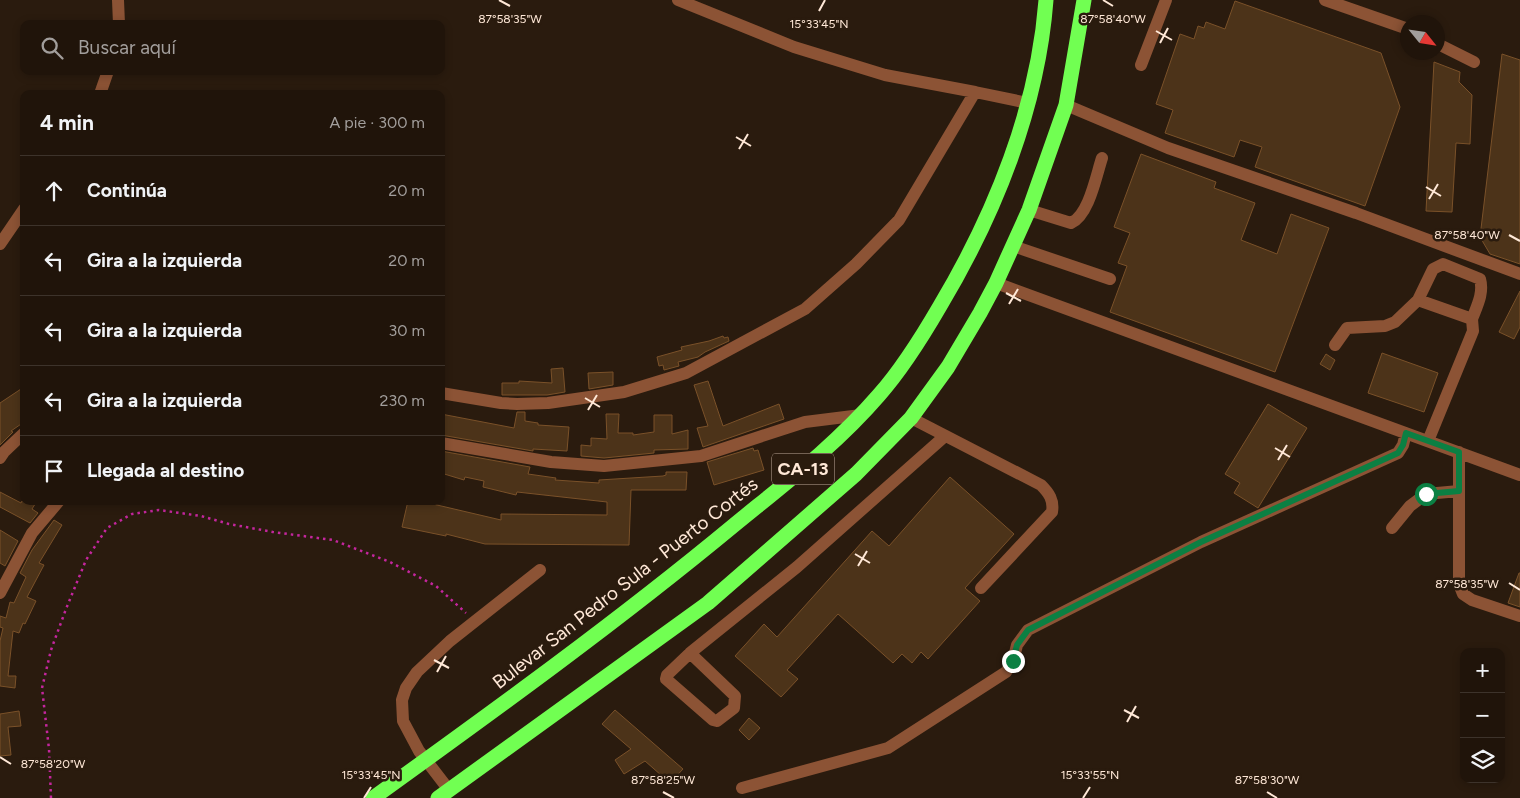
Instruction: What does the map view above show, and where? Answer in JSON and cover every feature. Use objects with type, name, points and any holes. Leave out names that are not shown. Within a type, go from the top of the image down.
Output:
[{"type":"highway","name":"Bulevar San Pedro Sula - Puerto Cortés","points":[[373,798],[426,761],[679,571],[825,450],[881,394],[920,341],[957,278],[990,212],[1016,142],[1028,103],[1045,20],[1046,0]]},
{"type":"highway","name":"CA-13","points":[[443,794],[708,604],[856,474],[911,418],[948,367],[996,283],[1029,210],[1066,105],[1084,0]]},
{"type":"street","points":[[118,0],[119,20]]},
{"type":"street","points":[[678,0],[794,47],[885,76],[1028,103]]},
{"type":"street","points":[[1141,65],[1166,0]]},
{"type":"street","points":[[1325,0],[1400,27]]},
{"type":"street","points":[[1445,48],[1474,62]]},
{"type":"street","points":[[101,90],[107,75]]},
{"type":"street","points":[[445,394],[517,404],[548,403],[624,392],[686,373],[804,309],[856,264],[899,220],[975,92]]},
{"type":"street","points":[[1066,105],[1168,148],[1356,213],[1520,274]]},
{"type":"street","points":[[1029,210],[1071,223],[1078,220],[1084,212],[1102,158]]},
{"type":"street","points":[[0,244],[20,215]]},
{"type":"street","points":[[1013,246],[1110,279]]},
{"type":"street","points":[[1335,345],[1347,328],[1385,326],[1395,322],[1418,300],[1433,269],[1443,264],[1480,279],[1482,285],[1481,296],[1472,319],[1473,331],[1428,441]]},
{"type":"street","points":[[996,283],[1520,474]]},
{"type":"street","points":[[1418,300],[1472,319]]},
{"type":"street","points":[[445,444],[551,462],[604,466],[701,456],[805,422],[861,416]]},
{"type":"street","points":[[911,418],[1041,485],[1049,493],[1053,504],[1052,512],[981,588]]},
{"type":"street","points":[[742,788],[888,748],[1006,672],[1013,661],[1017,645],[1028,630],[1201,542],[1398,453],[1403,445],[1406,433]]},
{"type":"street","points":[[690,653],[735,696],[734,708],[717,721],[666,679],[667,675],[690,653],[797,567],[945,436]]},
{"type":"street","points":[[0,458],[20,437]]},
{"type":"street","points":[[1459,452],[1459,584],[1463,594],[1472,600],[1520,616]]},
{"type":"street","points":[[1392,528],[1410,506],[1426,494],[1459,491]]},
{"type":"street","points":[[0,593],[32,533],[56,505]]},
{"type":"street","points":[[443,794],[403,721],[402,700],[406,688],[417,672],[450,641],[540,570]]},
{"type":"path","points":[[51,798],[49,749],[42,688],[51,650],[86,560],[107,528],[132,514],[159,510],[193,515],[273,532],[334,540],[390,562],[436,586],[475,621]]},
{"type":"building","points":[[1235,1],[1381,53],[1400,107],[1365,206],[1255,167],[1262,147],[1240,140],[1234,157],[1165,133],[1173,110],[1156,104],[1180,34],[1194,39],[1198,26],[1204,28],[1206,22],[1225,29]]},
{"type":"building","points":[[1502,54],[1520,60],[1520,264],[1490,254],[1480,237]]},
{"type":"building","points":[[1434,62],[1460,72],[1459,82],[1472,95],[1470,144],[1456,143],[1452,212],[1426,211]]},
{"type":"building","points":[[1141,154],[1216,182],[1214,188],[1255,203],[1241,240],[1277,254],[1291,214],[1329,228],[1275,372],[1110,312],[1127,266],[1118,263],[1130,233],[1114,227]]},
{"type":"building","points":[[1520,291],[1520,327],[1514,339],[1499,332]]},
{"type":"building","points":[[723,336],[724,338],[728,337],[729,341],[698,357],[678,362],[679,366],[664,370],[663,365],[659,366],[657,357],[682,350],[681,347]]},
{"type":"building","points":[[1382,353],[1438,373],[1424,412],[1368,393]]},
{"type":"building","points":[[1326,354],[1335,360],[1330,370],[1320,364]]},
{"type":"building","points":[[563,368],[565,392],[547,395],[502,395],[502,383],[519,383],[519,381],[552,383],[551,369]]},
{"type":"building","points":[[613,372],[613,385],[589,389],[588,373]]},
{"type":"building","points":[[708,381],[723,426],[779,404],[784,419],[703,447],[697,428],[708,426],[694,385]]},
{"type":"building","points":[[20,390],[20,425],[11,431],[13,432],[0,445],[0,403]]},
{"type":"building","points":[[1268,404],[1307,428],[1258,508],[1234,493],[1240,483],[1225,474]]},
{"type":"building","points":[[517,412],[525,412],[525,421],[538,423],[538,425],[569,427],[567,451],[533,449],[533,451],[445,436],[445,415],[514,428]]},
{"type":"building","points":[[606,414],[619,414],[618,433],[633,433],[633,435],[654,432],[654,415],[672,415],[672,434],[688,430],[688,449],[654,450],[654,453],[604,458],[581,456],[581,445],[591,446],[591,438],[607,439]]},
{"type":"building","points":[[753,448],[754,451],[758,450],[764,470],[714,485],[707,462]]},
{"type":"building","points":[[445,452],[530,467],[528,474],[556,478],[555,480],[599,483],[599,480],[663,476],[666,475],[666,472],[687,472],[686,490],[631,490],[629,545],[485,544],[446,534],[446,536],[402,527],[407,505],[437,505],[501,520],[501,514],[607,515],[607,502],[517,492],[516,495],[483,487],[484,481],[465,477],[464,480],[445,474]]},
{"type":"building","points":[[950,477],[1014,534],[965,588],[980,601],[928,659],[921,652],[912,663],[902,654],[893,663],[838,614],[787,670],[798,679],[781,697],[735,656],[764,624],[777,637],[872,531],[889,546]]},
{"type":"building","points":[[0,492],[20,502],[20,505],[34,505],[32,509],[38,513],[30,523],[0,507]]},
{"type":"building","points":[[54,520],[62,525],[39,563],[44,565],[27,597],[36,601],[19,633],[13,631],[8,676],[16,676],[15,688],[0,686],[0,641],[3,628],[0,627],[0,616],[6,618],[10,602],[14,603],[26,577],[20,573],[32,550]]},
{"type":"building","points":[[0,530],[18,541],[5,566],[0,563]]},
{"type":"building","points":[[1520,573],[1520,607],[1508,603]]},
{"type":"building","points":[[615,710],[683,769],[670,783],[645,761],[624,774],[615,760],[631,749],[602,724]]},
{"type":"building","points":[[19,711],[21,726],[8,727],[11,755],[0,756],[0,714]]},
{"type":"building","points":[[749,718],[760,728],[749,740],[739,730]]},
{"type":"route","points":[[1013,661],[1017,645],[1028,630],[1201,542],[1398,453],[1403,445],[1406,433],[1459,452],[1459,491],[1426,494]]}]
